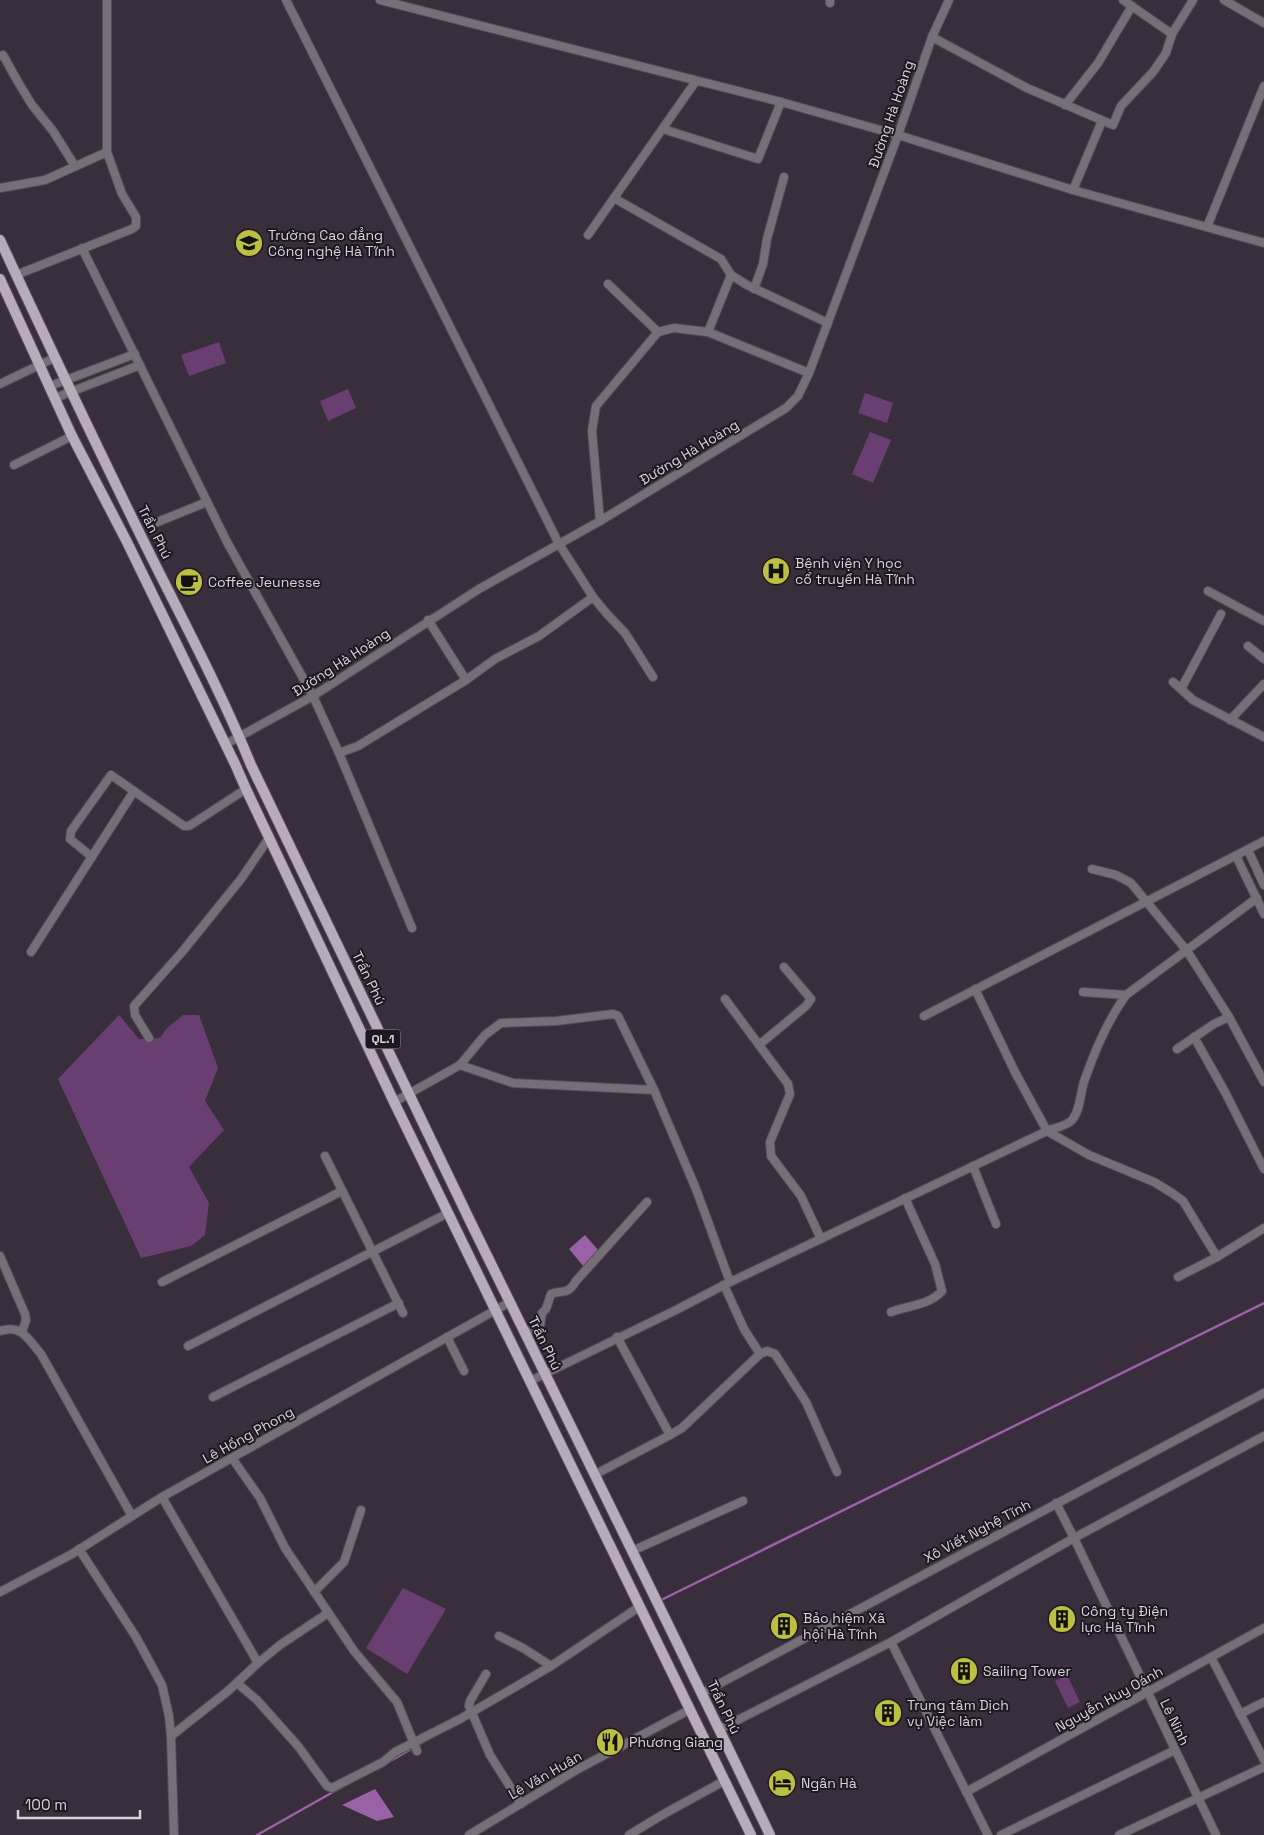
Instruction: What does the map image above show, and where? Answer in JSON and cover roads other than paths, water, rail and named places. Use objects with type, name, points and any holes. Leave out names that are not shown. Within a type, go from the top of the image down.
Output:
[{"type":"main road","name":"Trần Phú","points":[[0,240],[70,392],[164,580],[409,1093],[770,1835]]},
{"type":"main road","name":"Trần Phú","points":[[0,279],[72,436],[124,534],[226,744],[394,1102],[750,1835]]},
{"type":"street","points":[[16,274],[132,229],[137,222],[122,194],[108,152],[107,0]]},
{"type":"street","points":[[286,0],[559,544],[593,597],[606,614],[625,633],[653,676]]},
{"type":"street","points":[[380,0],[781,102],[898,135],[1073,190],[1264,242]]},
{"type":"street","name":"Đường Hà Hoàng","points":[[226,744],[313,696],[428,620],[600,521],[786,408],[798,396],[828,323],[898,135],[932,37],[949,0]]},
{"type":"street","points":[[1123,0],[1172,34]]},
{"type":"street","points":[[932,37],[1027,88],[1112,125],[1121,106],[1153,72],[1166,53],[1172,34],[1193,0]]},
{"type":"street","points":[[1224,0],[1264,23]]},
{"type":"street","points":[[1065,105],[1098,63],[1132,6]]},
{"type":"street","points":[[0,56],[3,55],[32,105],[53,131],[75,166]]},
{"type":"street","points":[[588,235],[696,81]]},
{"type":"street","points":[[1207,227],[1264,86]]},
{"type":"street","points":[[663,129],[758,159],[781,102]]},
{"type":"street","points":[[1073,190],[1102,121]]},
{"type":"street","points":[[0,188],[57,176],[108,152]]},
{"type":"street","points":[[754,289],[763,264],[767,239],[784,177]]},
{"type":"street","points":[[614,198],[722,259],[731,274],[754,289],[828,323]]},
{"type":"street","points":[[82,248],[227,542],[313,696],[339,753],[412,928]]},
{"type":"street","points":[[708,332],[731,274]]},
{"type":"street","points":[[608,284],[658,332]]},
{"type":"street","points":[[600,521],[592,431],[596,406],[658,332],[674,328],[708,332],[809,373]]},
{"type":"street","points":[[50,386],[135,354]]},
{"type":"street","points":[[0,384],[54,358]]},
{"type":"street","points":[[55,398],[140,365]]},
{"type":"street","points":[[14,465],[72,436]]},
{"type":"street","points":[[155,523],[207,502]]},
{"type":"street","points":[[1208,591],[1224,601],[1260,617],[1264,621]]},
{"type":"street","points":[[339,753],[358,746],[466,680],[495,659],[539,636],[593,597]]},
{"type":"street","points":[[1181,689],[1221,614]]},
{"type":"street","points":[[428,620],[466,680]]},
{"type":"street","points":[[1248,646],[1264,659]]},
{"type":"street","points":[[1173,682],[1194,700],[1264,737]]},
{"type":"street","points":[[1230,720],[1264,684]]},
{"type":"street","points":[[92,857],[70,839],[71,832],[111,775],[184,826],[189,826],[246,789]]},
{"type":"street","points":[[31,952],[134,791]]},
{"type":"street","points":[[149,1038],[135,1015],[134,1006],[182,952],[241,879],[269,838]]},
{"type":"street","points":[[924,1016],[1264,841]]},
{"type":"street","points":[[1248,850],[1264,885]]},
{"type":"street","points":[[1236,856],[1264,914]]},
{"type":"street","points":[[1092,869],[1123,878],[1131,883],[1187,951],[1229,1017],[1264,1082]]},
{"type":"street","points":[[530,1381],[727,1283],[1071,1121],[1097,1048],[1116,1008],[1126,995],[1257,898]]},
{"type":"street","points":[[760,1045],[806,1006],[811,999],[784,967]]},
{"type":"street","points":[[975,989],[1016,1074],[1047,1131],[1089,1155],[1154,1182],[1183,1201],[1217,1257]]},
{"type":"street","points":[[1083,992],[1126,995]]},
{"type":"street","points":[[725,999],[784,1076],[790,1089],[790,1094],[770,1142],[772,1156],[801,1196],[821,1239]]},
{"type":"street","points":[[394,1102],[460,1065],[485,1035],[501,1023],[556,1021],[613,1014],[618,1016],[654,1090],[696,1189],[744,1329],[760,1354]]},
{"type":"street","points":[[1177,1049],[1229,1017]]},
{"type":"street","points":[[1194,1037],[1225,1092],[1264,1169]]},
{"type":"street","points":[[460,1065],[513,1083],[654,1090]]},
{"type":"street","points":[[325,1156],[404,1313]]},
{"type":"street","points":[[973,1166],[996,1224]]},
{"type":"street","points":[[162,1282],[342,1191]]},
{"type":"street","points":[[891,1312],[928,1301],[942,1291],[938,1272],[930,1251],[905,1198]]},
{"type":"street","points":[[525,1332],[540,1327],[542,1313],[546,1309],[551,1294],[564,1293],[571,1289],[647,1202]]},
{"type":"street","points":[[188,1346],[448,1213]]},
{"type":"street","points":[[1178,1277],[1217,1257],[1264,1228]]},
{"type":"street","points":[[0,1256],[25,1314],[26,1320],[22,1332]]},
{"type":"street","name":"Lê Hồng Phong","points":[[0,1592],[79,1549],[162,1497],[510,1302]]},
{"type":"street","points":[[213,1396],[399,1304]]},
{"type":"street","points":[[0,1331],[12,1328],[22,1332],[41,1354],[132,1516]]},
{"type":"street","points":[[447,1337],[464,1372]]},
{"type":"street","points":[[617,1337],[670,1435]]},
{"type":"street","points":[[594,1475],[682,1428],[760,1354],[767,1351],[775,1354],[806,1402],[837,1472]]},
{"type":"street","name":"Xô Viết Nghệ Tĩnh","points":[[702,1693],[1264,1392]]},
{"type":"street","points":[[720,1729],[891,1642],[1074,1538],[1264,1436]]},
{"type":"street","points":[[232,1458],[260,1498],[285,1548],[328,1613],[354,1651],[397,1702],[417,1751]]},
{"type":"street","points":[[162,1497],[258,1663]]},
{"type":"street","points":[[632,1551],[743,1501]]},
{"type":"street","name":"Lê Ninh","points":[[1056,1503],[1216,1835]]},
{"type":"street","points":[[314,1592],[344,1562],[361,1510]]},
{"type":"street","points":[[79,1549],[131,1630],[162,1685],[169,1716],[171,1736],[174,1835]]},
{"type":"street","points":[[237,1683],[257,1700],[298,1746],[325,1783],[332,1788],[383,1762],[395,1752],[472,1716],[639,1607]]},
{"type":"street","points":[[171,1736],[237,1683],[258,1663],[328,1613]]},
{"type":"street","name":"Nguyễn Huy Oánh","points":[[966,1792],[1264,1628]]},
{"type":"street","points":[[499,1636],[537,1656],[551,1666]]},
{"type":"street","points":[[891,1642],[988,1835]]},
{"type":"street","points":[[1211,1657],[1264,1760]]},
{"type":"street","points":[[486,1674],[469,1706],[490,1755],[521,1804]]},
{"type":"street","points":[[1240,1714],[1264,1702]]},
{"type":"street","name":"Lê Văn Huân","points":[[469,1835],[578,1769],[689,1710]]},
{"type":"street","points":[[1001,1835],[1175,1750]]},
{"type":"street","points":[[1119,1835],[1264,1767]]},
{"type":"street","points":[[629,1835],[724,1781]]},
{"type":"waterway","points":[[659,1601],[1264,1303]]},
{"type":"waterway","points":[[387,1763],[430,1738]]},
{"type":"waterway","points":[[257,1835],[349,1783]]},
{"type":"place","name":"Trường Cao đẳng Công nghệ Hà Tĩnh","points":[[249,243]]},
{"type":"place","name":"Bệnh viện Y học cổ truyền Hà Tĩnh","points":[[776,571]]},
{"type":"place","name":"Coffee Jeunesse","points":[[189,582]]},
{"type":"place","name":"Công ty Điện lực Hà Tĩnh","points":[[1062,1619]]},
{"type":"place","name":"Bảo hiệm Xã hội Hà Tĩnh","points":[[784,1626]]},
{"type":"place","name":"Sailing Tower","points":[[964,1671]]},
{"type":"place","name":"Trung tâm Dịch vụ Việc làm","points":[[888,1713]]},
{"type":"place","name":"Phương Giang","points":[[610,1742]]},
{"type":"place","name":"Ngân Hà","points":[[782,1783]]}]
